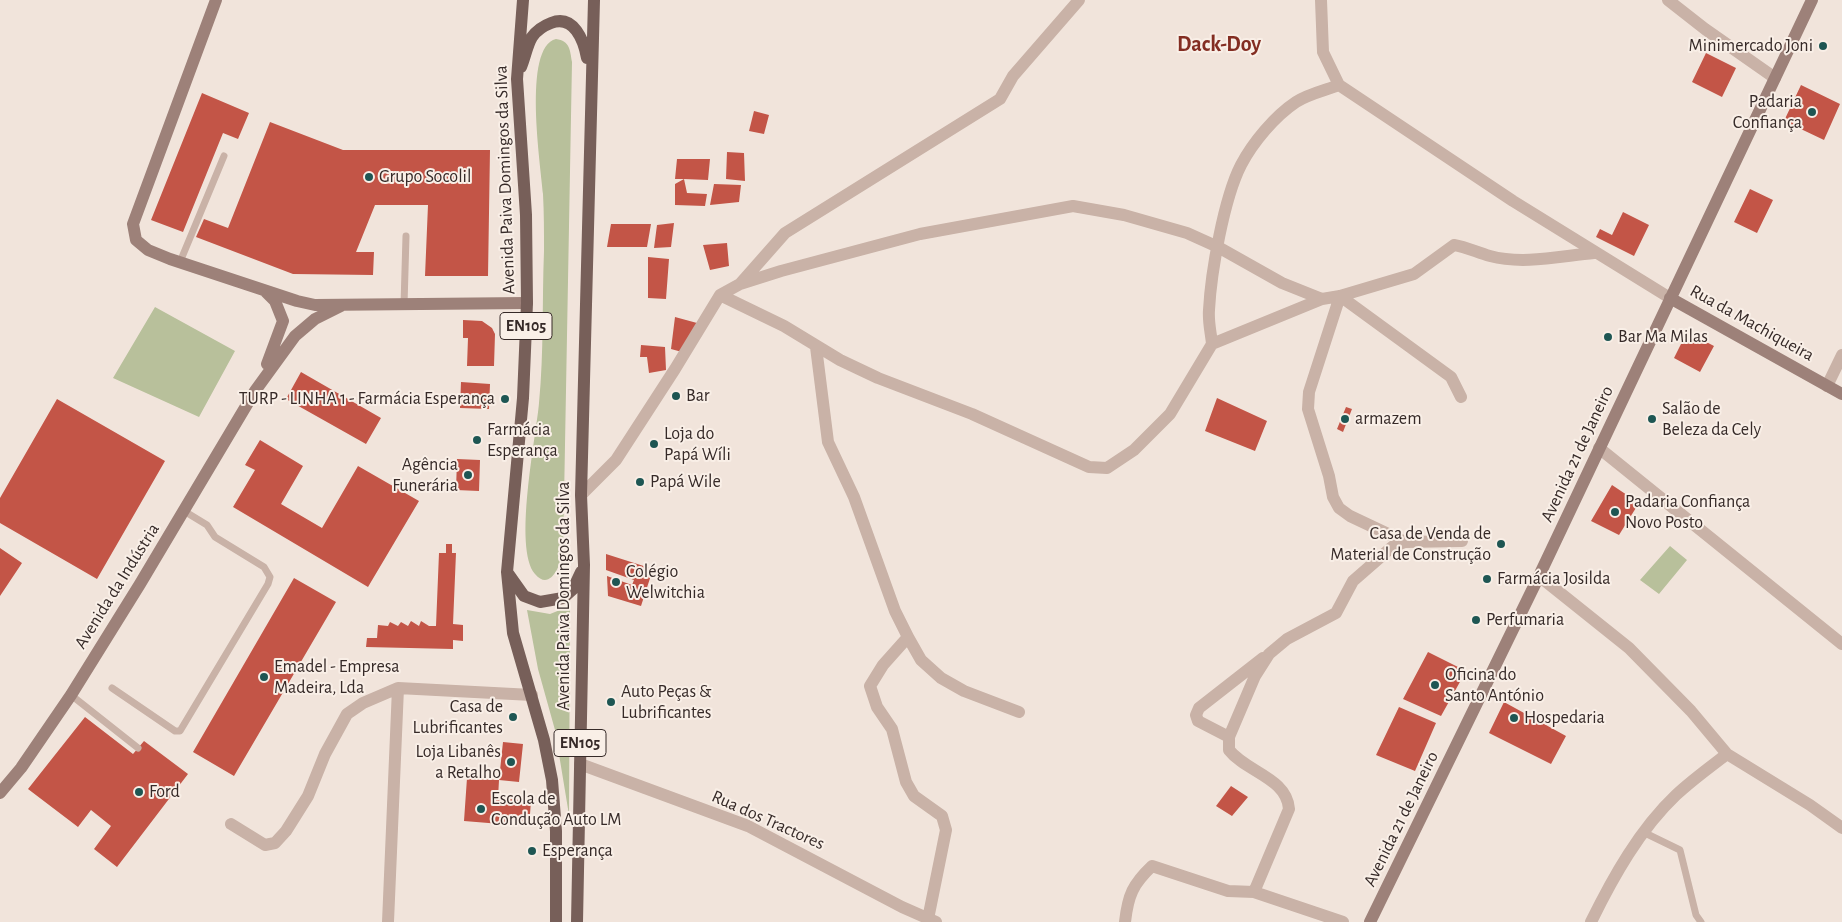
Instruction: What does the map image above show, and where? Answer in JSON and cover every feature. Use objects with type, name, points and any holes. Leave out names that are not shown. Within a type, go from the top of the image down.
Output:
[{"type":"main road","name":"Avenida Paiva Domingos da Silva","points":[[523,0],[517,79],[526,215],[527,303],[523,398],[507,572],[513,633],[544,740],[552,780],[556,831],[556,922]]},
{"type":"main road","name":"Avenida Paiva Domingos da Silva","points":[[578,922],[584,565],[581,495],[594,0]]},
{"type":"main road","points":[[517,79],[532,38],[542,27],[556,22],[567,23],[577,30],[585,44],[592,79]]},
{"type":"main road","points":[[507,572],[524,596],[540,602],[553,602],[563,598],[573,589],[584,565]]},
{"type":"street","points":[[216,0],[133,224],[136,240],[148,250],[180,262],[264,290],[315,304],[527,303]]},
{"type":"street","points":[[740,284],[785,233],[1000,99],[1013,76],[1079,0]]},
{"type":"street","points":[[1321,0],[1324,52],[1339,85],[1594,253],[1670,298]]},
{"type":"street","points":[[1668,0],[1705,29],[1775,78]]},
{"type":"street","name":"Avenida 21 de Janeiro","points":[[1370,922],[1540,576],[1812,0]]},
{"type":"street","points":[[720,295],[784,326],[816,347],[878,378],[972,414],[1089,467],[1108,468],[1134,450],[1170,414],[1212,344],[1209,310],[1218,247],[1230,193],[1241,164],[1256,142],[1298,100],[1339,85]]},
{"type":"street","points":[[581,495],[616,460],[676,369],[720,295],[740,284],[781,271],[920,234],[1073,206],[1124,215],[1187,233],[1218,247],[1282,283],[1322,299]]},
{"type":"street","points":[[1212,344],[1322,299],[1340,296],[1414,274],[1454,245],[1467,247],[1491,256],[1528,259],[1594,253]]},
{"type":"street","name":"Avenida da Indústria","points":[[255,391],[277,342],[283,321],[275,301],[264,290]]},
{"type":"street","points":[[1340,296],[1451,377],[1461,397]]},
{"type":"street","points":[[1340,296],[1309,392],[1308,408],[1329,476],[1333,497],[1340,508],[1350,516],[1405,542]]},
{"type":"street","name":"Rua da Machiqueira","points":[[1670,298],[1842,394]]},
{"type":"street","name":"Avenida da Indústria","points":[[0,793],[21,768],[71,695],[255,391],[296,336],[315,319],[345,304]]},
{"type":"street","points":[[816,347],[828,442],[854,497],[896,612],[908,637],[921,660],[941,678],[964,691],[1019,712]]},
{"type":"street","points":[[1827,386],[1842,355]]},
{"type":"street","points":[[1599,448],[1842,644]]},
{"type":"street","points":[[1229,737],[1198,721],[1196,715],[1199,708],[1287,639],[1336,613],[1353,580],[1392,547],[1405,542],[1462,541]]},
{"type":"street","points":[[1540,576],[1629,648],[1691,711],[1727,754],[1810,805],[1842,828]]},
{"type":"street","points":[[908,637],[883,665],[870,686],[877,707],[892,729],[906,782],[914,796],[942,816],[946,830],[932,920]]},
{"type":"street","points":[[1254,892],[1289,809],[1288,798],[1282,789],[1236,760],[1229,750],[1229,737],[1255,676],[1269,654]]},
{"type":"street","points":[[388,922],[398,688]]},
{"type":"street","points":[[231,824],[265,845],[275,843],[286,831],[308,796],[325,754],[347,714],[363,703],[398,688],[532,695]]},
{"type":"street","points":[[1591,922],[1612,879],[1644,833],[1676,795],[1727,754]]},
{"type":"street","name":"Rua dos Tractores","points":[[580,764],[748,826],[902,907],[932,920]]},
{"type":"street","points":[[1126,922],[1129,897],[1137,880],[1152,866],[1228,891],[1254,892],[1343,922]]},
{"type":"lane","points":[[180,262],[224,156]]},
{"type":"lane","points":[[404,305],[406,236]]},
{"type":"lane","points":[[112,688],[175,730],[180,731],[268,584],[270,577],[264,567],[215,536],[207,525],[184,511]]},
{"type":"lane","points":[[71,695],[138,748]]},
{"type":"lane","points":[[1644,833],[1680,850],[1696,915],[1701,922]]},
{"type":"green space","points":[[556,39],[567,44],[572,62],[563,554],[554,575],[545,580],[540,579],[535,574],[529,561],[526,541],[526,518],[541,384],[542,346],[544,215],[537,135],[536,84],[539,63],[546,47]]},
{"type":"green space","points":[[155,307],[235,351],[199,417],[113,378]]},
{"type":"green space","points":[[1670,546],[1687,560],[1659,594],[1640,580]]},
{"type":"green space","points":[[570,606],[569,815],[555,730],[538,669],[527,610],[550,614]]},
{"type":"building","points":[[1706,53],[1736,68],[1722,97],[1692,82]]},
{"type":"building","name":"Padaria Confiança","points":[[1801,85],[1840,104],[1824,140],[1784,121]]},
{"type":"building","points":[[202,93],[249,113],[238,139],[223,133],[183,232],[151,220]]},
{"type":"building","points":[[754,111],[769,115],[764,134],[749,131]]},
{"type":"building","name":"Grupo Socolil","points":[[270,122],[343,150],[490,150],[488,276],[425,276],[428,205],[375,205],[356,252],[374,252],[373,275],[293,274],[196,237],[204,219],[228,228]]},
{"type":"building","points":[[727,152],[744,153],[745,181],[726,179]]},
{"type":"building","points":[[677,159],[710,159],[708,180],[675,179]]},
{"type":"building","points":[[684,179],[687,193],[707,194],[705,206],[675,205],[675,184]]},
{"type":"building","points":[[714,184],[741,185],[739,202],[710,205]]},
{"type":"building","points":[[1750,189],[1773,200],[1757,233],[1734,222]]},
{"type":"building","points":[[1623,212],[1649,225],[1634,256],[1596,237],[1600,229],[1612,235]]},
{"type":"building","points":[[674,223],[671,247],[654,248],[657,225]]},
{"type":"building","points":[[611,224],[651,224],[647,247],[607,247]]},
{"type":"building","points":[[727,243],[729,266],[710,270],[703,245]]},
{"type":"building","points":[[648,257],[669,259],[666,299],[648,298]]},
{"type":"building","points":[[675,317],[697,323],[682,352],[671,349]]},
{"type":"building","points":[[463,320],[482,321],[492,328],[495,334],[494,366],[467,366],[468,338],[463,338]]},
{"type":"building","points":[[1687,332],[1714,346],[1700,372],[1674,358]]},
{"type":"building","points":[[641,345],[665,347],[666,370],[649,373],[647,357],[640,357]]},
{"type":"building","points":[[301,372],[381,418],[366,444],[286,399]]},
{"type":"building","points":[[461,382],[490,384],[489,409],[460,408]]},
{"type":"building","points":[[1217,398],[1267,421],[1255,451],[1205,431]]},
{"type":"building","points":[[57,399],[165,461],[97,579],[0,523],[0,498]]},
{"type":"building","name":"armazem","points":[[1346,407],[1352,409],[1343,432],[1337,429]]},
{"type":"building","points":[[260,440],[303,466],[281,504],[322,528],[358,466],[419,501],[368,587],[233,507],[255,470],[245,465]]},
{"type":"building","name":"Agência Funerária","points":[[457,459],[480,460],[479,491],[456,490]]},
{"type":"building","name":"Padaria Confiança Novo Posto","points":[[1612,485],[1639,503],[1619,535],[1591,521]]},
{"type":"building","points":[[446,544],[452,544],[452,553],[456,553],[453,624],[463,625],[463,641],[453,640],[453,649],[366,647],[367,638],[377,638],[378,625],[388,626],[390,622],[398,626],[401,622],[408,626],[411,621],[419,626],[421,621],[429,626],[436,626],[439,553],[446,553]]},
{"type":"building","points":[[0,548],[22,563],[0,596]]},
{"type":"building","name":"Colégio Welwitchia","points":[[606,554],[653,569],[641,606],[608,596],[607,576],[632,585],[634,580],[606,570]]},
{"type":"building","name":"Emadel - Empresa Madeira, Lda","points":[[294,578],[336,602],[234,776],[193,752]]},
{"type":"building","name":"Oficina do Santo António","points":[[1428,652],[1466,671],[1441,716],[1403,699]]},
{"type":"building","name":"Hospedaria","points":[[1504,702],[1566,736],[1551,764],[1489,733]]},
{"type":"building","points":[[1399,707],[1436,723],[1415,771],[1376,755]]},
{"type":"building","points":[[85,717],[133,754],[144,741],[188,774],[117,867],[94,849],[111,826],[91,810],[78,827],[28,789]]},
{"type":"building","name":"Loja Libanês a Retalho","points":[[503,742],[523,744],[519,782],[499,780]]},
{"type":"building","name":"Escola de Condução Auto LM","points":[[467,778],[499,780],[498,798],[531,801],[530,814],[526,814],[525,826],[464,821]]},
{"type":"building","points":[[1231,786],[1248,797],[1232,816],[1216,806]]},
{"type":"place","name":"Minimercado Joni","points":[[1823,46]]},
{"type":"place","name":"Padaria Confiança","points":[[1812,112]]},
{"type":"place","name":"Grupo Socolil","points":[[369,177]]},
{"type":"place","name":"Bar Ma Milas","points":[[1608,337]]},
{"type":"place","name":"Bar","points":[[676,396]]},
{"type":"place","name":"TURP - LINHA 1 - Farmácia Esperança","points":[[505,399]]},
{"type":"place","name":"armazem","points":[[1345,419]]},
{"type":"place","name":"Salão de Beleza da Cely","points":[[1652,419]]},
{"type":"place","name":"Farmácia Esperança","points":[[477,440]]},
{"type":"place","name":"Loja do Papá Wíli","points":[[654,444]]},
{"type":"place","name":"Agência Funerária","points":[[468,475]]},
{"type":"place","name":"Papá Wile","points":[[640,482]]},
{"type":"place","name":"Padaria Confiança Novo Posto","points":[[1615,512]]},
{"type":"place","name":"Casa de Venda de Material de Construção","points":[[1501,544]]},
{"type":"place","name":"Farmácia Josilda","points":[[1487,579]]},
{"type":"place","name":"Colégio Welwitchia","points":[[616,582]]},
{"type":"place","name":"Perfumaria","points":[[1476,620]]},
{"type":"place","name":"Emadel - Empresa Madeira, Lda","points":[[264,677]]},
{"type":"place","name":"Oficina do Santo António","points":[[1435,685]]},
{"type":"place","name":"Auto Peças & Lubrificantes","points":[[611,702]]},
{"type":"place","name":"Casa de Lubrificantes","points":[[513,717]]},
{"type":"place","name":"Hospedaria","points":[[1514,718]]},
{"type":"place","name":"Loja Libanês a Retalho","points":[[511,762]]},
{"type":"place","name":"Ford","points":[[139,792]]},
{"type":"place","name":"Escola de Condução Auto LM","points":[[481,809]]},
{"type":"place","name":"Esperança","points":[[532,851]]},
{"type":"district","name":"Dack-Doy","points":[[1219,44]]}]
